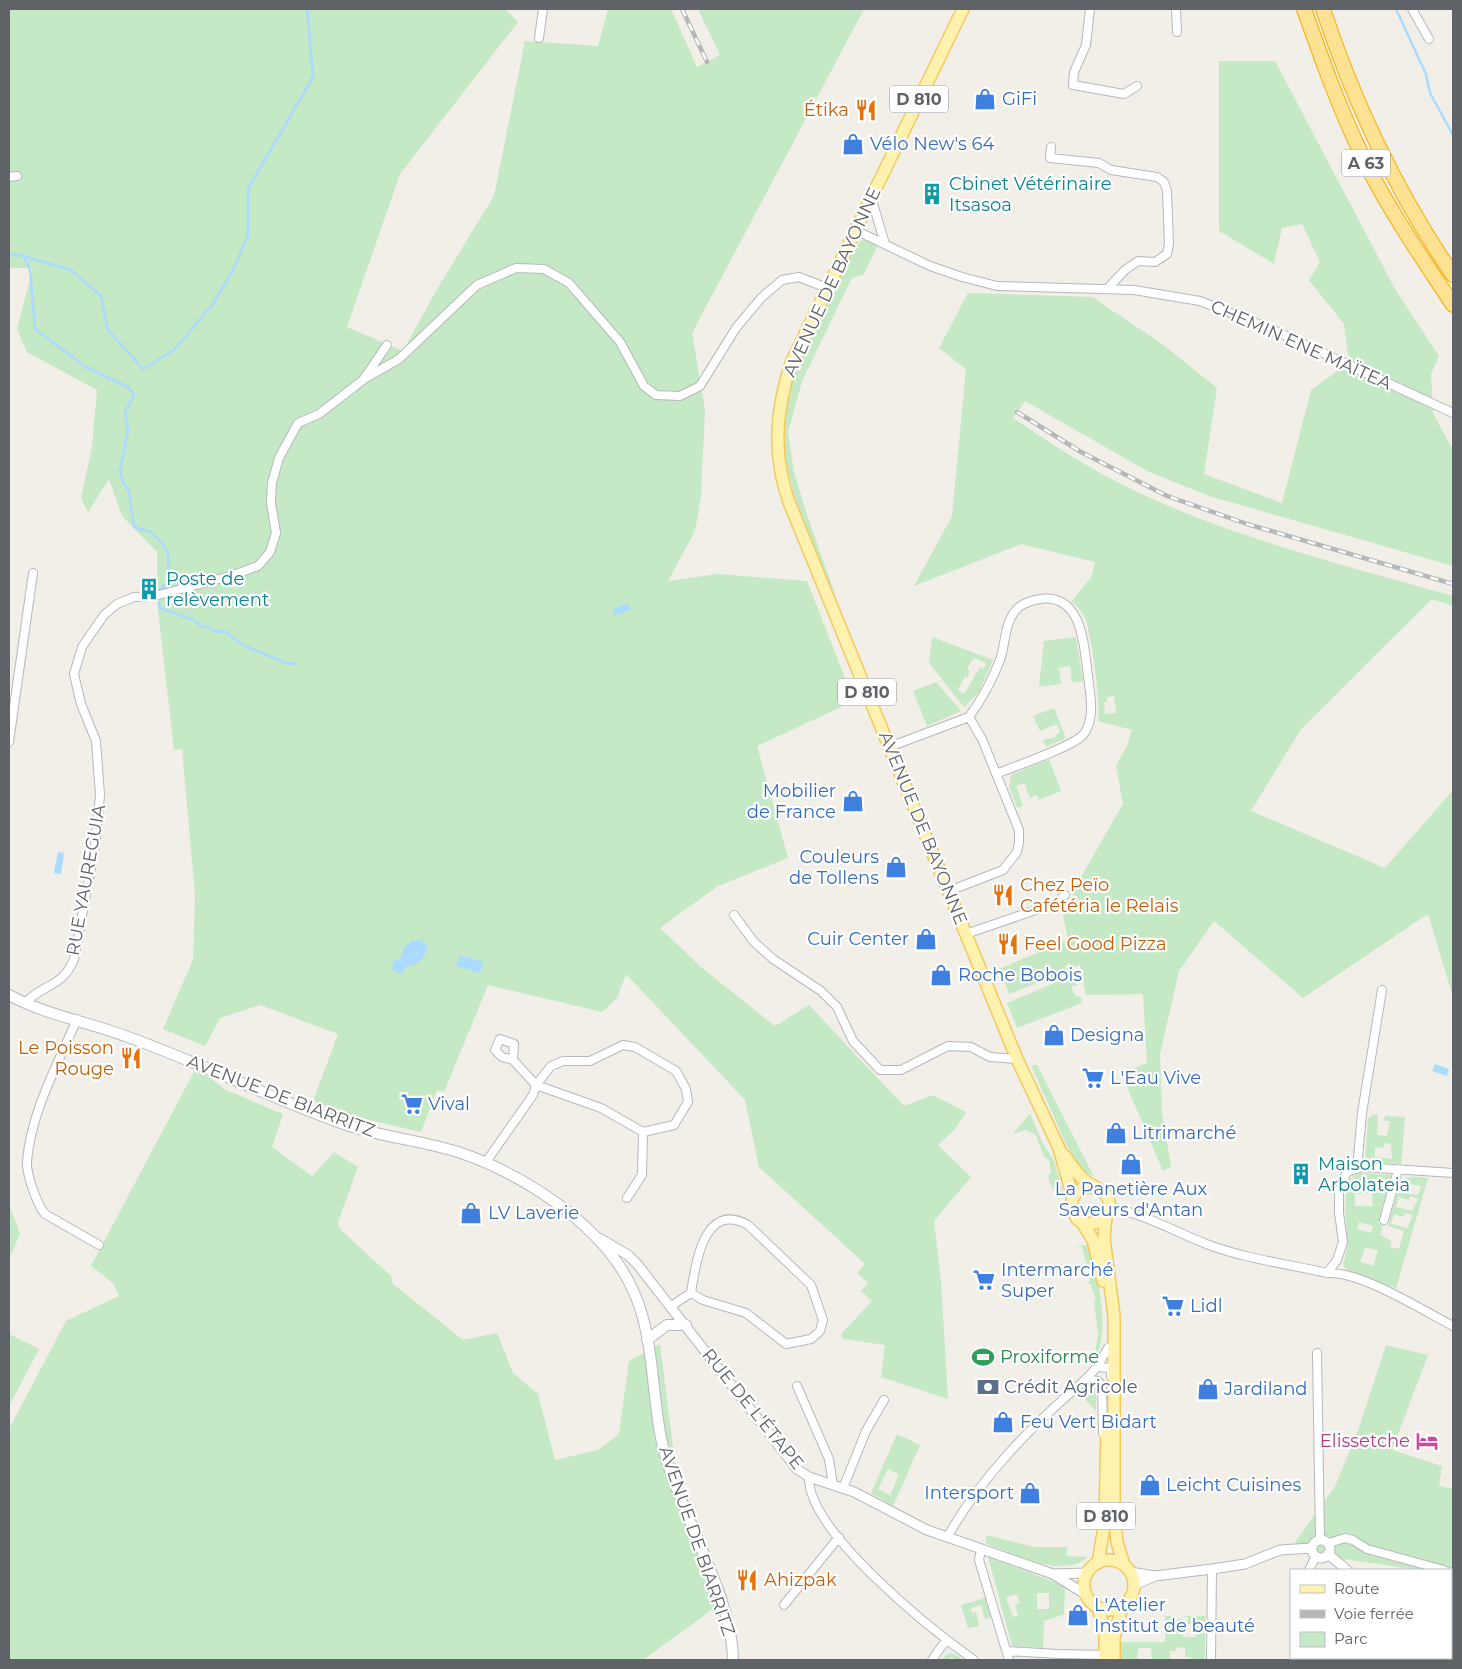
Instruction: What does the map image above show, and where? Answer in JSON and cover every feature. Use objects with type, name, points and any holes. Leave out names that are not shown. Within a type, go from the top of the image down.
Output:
[{"type":"highway","name":"A 63","points":[[1304,9],[1322,62],[1360,152],[1410,240],[1453,305]]},
{"type":"highway","name":"A 63","points":[[1323,9],[1338,55],[1376,143],[1423,231],[1453,275]]},
{"type":"main road","name":"AVENUE DE BAYONNE","points":[[963,9],[791,363],[783,388],[778,418],[780,460],[788,499],[1017,1059],[1059,1148]]},
{"type":"main road","name":"AVENUE DE BIARRITZ","points":[[9,996],[199,1063],[341,1123],[369,1132],[456,1152],[486,1162],[559,1205],[599,1238],[629,1281],[642,1317],[665,1455],[724,1611],[734,1660]]},
{"type":"main road","name":"D 810","points":[[1059,1148],[1078,1174],[1093,1186]]},
{"type":"main road","name":"D 810","points":[[1059,1148],[1073,1198]]},
{"type":"main road","points":[[1100,1562],[1108,1540],[1110,1518],[1111,1478],[1106,1470],[1107,1455],[1102,1368],[1108,1348],[1102,1276],[1092,1240],[1083,1224],[1072,1213],[1073,1198],[1081,1189],[1093,1186],[1105,1193],[1108,1212],[1104,1238],[1114,1316],[1114,1511],[1117,1542],[1134,1585],[1131,1597],[1118,1608],[1110,1640],[1109,1659]]},
{"type":"main road","points":[[1083,1224],[1096,1224],[1108,1212]]},
{"type":"main road","points":[[647,1340],[667,1325],[686,1326]]},
{"type":"main road","points":[[1109,1659],[1105,1631],[1098,1608],[1085,1594],[1084,1579],[1087,1573],[1100,1562],[1109,1560],[1127,1568]]},
{"type":"main road","points":[[1098,1608],[1118,1608]]},
{"type":"main road","points":[[1109,1659],[1118,1608]]},
{"type":"street","points":[[539,38],[543,9]]},
{"type":"street","points":[[1090,9],[1086,45],[1074,72],[1074,86],[1124,94],[1137,86]]},
{"type":"street","points":[[1176,9],[1177,32]]},
{"type":"street","points":[[1412,9],[1429,39]]},
{"type":"street","points":[[1051,147],[1050,158],[1099,163],[1111,170],[1157,177],[1164,182],[1167,191],[1169,244],[1167,254],[1155,262],[1138,260],[1125,270],[1107,289]]},
{"type":"street","points":[[871,197],[885,244]]},
{"type":"street","name":"CHEMIN ENE MAÏTEA","points":[[855,230],[962,278],[997,286],[1134,290],[1200,301],[1271,329],[1453,413]]},
{"type":"street","points":[[363,380],[399,359],[477,285],[516,268],[544,269],[569,283],[620,342],[644,386],[656,395],[680,396],[700,386],[736,328],[761,298],[782,280],[799,277],[826,288]]},
{"type":"street","points":[[363,380],[386,344]]},
{"type":"street","name":"RUE YAUREGUIA","points":[[26,1002],[35,994],[69,973],[74,959],[95,846],[99,818],[99,766],[96,741],[76,686],[74,674],[82,647],[104,615],[117,604],[134,597],[155,596],[230,576],[258,566],[270,552],[276,533],[271,503],[272,483],[279,458],[298,423],[319,414],[363,380]]},
{"type":"street","points":[[9,742],[33,573]]},
{"type":"street","points":[[890,747],[969,717],[993,678],[1007,629],[1020,607],[1033,600],[1046,598],[1062,602],[1077,618],[1083,638],[1091,709],[1089,722],[1082,735],[1057,749],[996,774]]},
{"type":"street","points":[[949,891],[1003,870],[1017,852],[1019,830],[982,738],[969,717]]},
{"type":"street","points":[[966,934],[1056,903],[1065,895]]},
{"type":"street","points":[[734,915],[754,942],[773,959],[821,991],[836,1007],[853,1041],[880,1070],[901,1070],[948,1046],[971,1047],[990,1057],[1017,1059]]},
{"type":"street","points":[[1357,1169],[1362,1113],[1382,990]]},
{"type":"street","points":[[77,1019],[33,1126],[26,1163],[39,1207],[45,1214],[99,1245]]},
{"type":"street","points":[[486,1162],[533,1095],[536,1085],[551,1066],[563,1061],[590,1061],[623,1045],[635,1046],[676,1071],[686,1089],[688,1102],[674,1125],[643,1132],[601,1108],[536,1085],[513,1060]]},
{"type":"street","points":[[627,1198],[642,1175],[643,1132]]},
{"type":"street","points":[[1327,1273],[1337,1260],[1343,1242],[1339,1213],[1340,1190],[1347,1172],[1362,1167],[1453,1173]]},
{"type":"street","points":[[1384,1220],[1398,1170]]},
{"type":"street","points":[[1108,1212],[1152,1219],[1186,1236],[1234,1253],[1327,1273],[1341,1272],[1453,1326]]},
{"type":"street","points":[[671,1306],[691,1293],[699,1250],[703,1239],[709,1231],[723,1221],[739,1220],[748,1225],[811,1285],[823,1320],[820,1331],[811,1339],[786,1344],[746,1313],[703,1300],[691,1293]]},
{"type":"street","name":"RUE DE L'ÉTAPE","points":[[599,1238],[628,1255],[671,1306],[797,1469],[810,1478],[843,1488],[907,1521],[980,1549],[1054,1574]]},
{"type":"street","points":[[1317,1353],[1320,1539]]},
{"type":"street","points":[[948,1536],[958,1518],[1015,1445],[1086,1379],[1102,1368],[1111,1368],[1111,1405],[1115,1425]]},
{"type":"street","points":[[1086,1379],[1097,1381],[1102,1385],[1102,1425],[1107,1455]]},
{"type":"street","points":[[797,1386],[829,1458],[833,1485]]},
{"type":"street","points":[[843,1488],[866,1431],[884,1400]]},
{"type":"street","points":[[810,1478],[809,1491],[829,1526],[869,1572],[946,1640],[974,1660]]},
{"type":"street","points":[[784,1605],[839,1537]]},
{"type":"street","points":[[1320,1539],[1329,1543],[1345,1538],[1353,1540],[1367,1549],[1440,1569]]},
{"type":"street","points":[[1309,1569],[1316,1541],[1320,1539]]},
{"type":"street","points":[[1328,1554],[1329,1543]]},
{"type":"street","points":[[980,1549],[979,1560],[1009,1660]]},
{"type":"street","points":[[1134,1585],[1154,1576],[1245,1564],[1280,1550],[1314,1552],[1325,1557],[1328,1554]]},
{"type":"street","points":[[1328,1554],[1346,1569]]},
{"type":"street","points":[[1127,1568],[1154,1576]]},
{"type":"street","points":[[1211,1660],[1212,1569]]},
{"type":"street","points":[[1054,1574],[1087,1573]]},
{"type":"street","points":[[1054,1574],[1085,1594]]},
{"type":"street","points":[[932,1660],[946,1640]]},
{"type":"street","points":[[1007,1651],[1109,1659]]},
{"type":"green space","points":[[9,9],[505,9],[518,22],[400,174],[347,327],[403,351],[437,289],[494,196],[525,41],[598,46],[608,9],[671,9],[697,67],[720,55],[698,9],[864,9],[692,333],[705,410],[701,497],[695,531],[668,581],[717,574],[807,581],[854,701],[757,746],[788,858],[718,886],[660,928],[702,968],[775,1026],[809,1005],[904,1106],[933,1095],[966,1112],[956,1128],[938,1145],[971,1177],[934,1221],[941,1281],[948,1399],[881,1377],[885,1345],[843,1339],[841,1334],[872,1301],[861,1291],[868,1283],[857,1273],[865,1264],[759,1167],[745,1100],[626,974],[617,998],[602,1012],[488,985],[444,1092],[437,1090],[421,1132],[352,1116],[313,1101],[338,1034],[260,1005],[220,1018],[205,1046],[163,1029],[193,960],[195,894],[182,749],[174,750],[157,601],[157,552],[122,516],[109,479],[88,512],[81,498],[92,447],[97,390],[27,352],[17,329],[33,268],[9,268]]},
{"type":"green space","points":[[1219,61],[1275,61],[1395,289],[1439,356],[1431,374],[1433,413],[1453,450],[1453,566],[1209,496],[1149,472],[1025,401],[1013,418],[1094,470],[1162,503],[1203,520],[1327,561],[1453,596],[1453,606],[1432,599],[1301,729],[1251,811],[1385,868],[1453,790],[1453,997],[1428,914],[1303,998],[1214,921],[1179,971],[1160,1054],[1162,1113],[1171,1167],[1163,1171],[1121,1073],[1147,1063],[1143,994],[1086,995],[1080,965],[1072,968],[1069,963],[1065,966],[1067,971],[1047,979],[1045,975],[1038,978],[1039,982],[1009,994],[999,969],[1068,940],[1061,905],[1072,901],[1074,889],[1123,804],[1116,766],[1127,746],[1132,730],[1098,721],[1097,687],[1087,624],[1085,617],[1077,606],[1071,602],[1092,576],[1095,562],[1021,544],[914,586],[952,516],[966,369],[939,348],[968,293],[1092,297],[1162,344],[1217,388],[1204,474],[1282,503],[1311,390],[1349,363],[1344,324],[1309,280],[1320,262],[1302,224],[1282,228],[1274,264],[1219,231]],"holes":[[[1114,696],[1116,713],[1105,714],[1104,702],[1107,702],[1107,697]]]},
{"type":"green space","points":[[862,240],[868,240],[877,246],[864,274],[852,278],[802,381],[788,432],[794,472],[836,597],[806,528],[790,479],[784,446],[785,411],[789,390],[804,347],[855,246]]},
{"type":"green space","points":[[932,637],[993,660],[979,692],[964,707],[929,663]],"holes":[[[974,658],[986,663],[984,669],[980,667],[964,694],[958,690],[965,676],[968,678],[969,670],[967,668]]]},
{"type":"green space","points":[[1076,637],[1083,681],[1072,682],[1070,666],[1059,668],[1061,684],[1039,687],[1044,641]]},
{"type":"green space","points":[[936,682],[961,711],[927,726],[913,691]]},
{"type":"green space","points":[[1054,708],[1066,738],[1046,747],[1043,740],[1056,737],[1060,732],[1057,724],[1040,731],[1033,716]]},
{"type":"green space","points":[[1049,759],[1061,791],[1039,800],[1037,795],[1030,798],[1024,783],[1016,786],[1023,806],[1017,808],[1009,787],[1011,775]]},
{"type":"green space","points":[[1068,977],[1078,985],[1072,986],[1073,993],[1075,993],[1076,997],[1080,996],[1082,1003],[1017,1028],[1007,1003]]},
{"type":"green space","points":[[1031,1065],[1037,1065],[1094,1177],[1082,1170],[1067,1146]]},
{"type":"green space","points":[[196,1068],[226,1090],[283,1114],[272,1147],[312,1176],[334,1152],[358,1167],[338,1222],[341,1230],[391,1276],[393,1284],[463,1340],[497,1333],[513,1373],[538,1394],[555,1460],[598,1450],[619,1434],[629,1361],[660,1344],[676,1471],[728,1598],[643,1660],[9,1660],[9,1429],[66,1321],[119,1296],[113,1283],[91,1266]]},
{"type":"green space","points":[[1030,1113],[1042,1142],[1054,1161],[1063,1192],[1058,1193],[1051,1186],[1048,1176],[1051,1172],[1049,1160],[1044,1157],[1036,1135],[1026,1130],[1013,1134]]},
{"type":"green space","points":[[1372,1115],[1378,1115],[1377,1135],[1387,1136],[1390,1121],[1384,1121],[1385,1116],[1405,1117],[1401,1164],[1365,1162],[1368,1119]],"holes":[[[1384,1143],[1391,1144],[1392,1159],[1375,1157],[1375,1147],[1384,1148]]]},
{"type":"green space","points":[[1360,1173],[1391,1175],[1378,1223],[1383,1225],[1380,1235],[1392,1241],[1390,1247],[1399,1249],[1404,1231],[1388,1226],[1397,1192],[1418,1195],[1421,1186],[1411,1184],[1409,1188],[1398,1185],[1408,1178],[1428,1178],[1396,1288],[1347,1271],[1343,1264],[1347,1242],[1346,1199],[1352,1177]],"holes":[[[1372,1193],[1373,1206],[1355,1206],[1355,1194]],[[1410,1196],[1418,1199],[1412,1211],[1396,1207],[1399,1197],[1409,1200]],[[1405,1213],[1413,1215],[1407,1228],[1391,1224],[1394,1214],[1404,1217]],[[1359,1222],[1373,1226],[1371,1233],[1357,1229]],[[1365,1247],[1378,1251],[1373,1266],[1360,1262]]]},
{"type":"green space","points":[[9,1205],[20,1234],[9,1258]]},
{"type":"green space","points":[[1089,1245],[1101,1300],[1101,1343],[1097,1355],[1095,1354],[1098,1335],[1094,1301],[1096,1300],[1091,1285],[1087,1282],[1090,1281],[1090,1267],[1087,1267],[1082,1247],[1074,1246]]},
{"type":"green space","points":[[9,1334],[39,1349],[9,1406]]},
{"type":"green space","points":[[1386,1345],[1428,1355],[1392,1450],[1442,1466],[1439,1486],[1453,1489],[1453,1572],[1452,1569],[1412,1569],[1289,1551],[1335,1486],[1358,1431]]},
{"type":"green space","points":[[1089,1386],[1096,1390],[1096,1411],[1079,1393]]},
{"type":"green space","points":[[897,1434],[920,1445],[893,1506],[871,1493]],"holes":[[[888,1469],[899,1475],[890,1495],[878,1489]]]},
{"type":"green space","points":[[987,1535],[1034,1547],[1067,1547],[1067,1556],[1087,1557],[1077,1563],[1065,1566],[1038,1562],[985,1543]]},
{"type":"green space","points":[[988,1557],[1065,1586],[1064,1614],[1044,1621],[1043,1648],[1012,1646]],"holes":[[[1037,1593],[1049,1593],[1049,1609],[1037,1609]],[[1017,1594],[1020,1603],[1015,1605],[1018,1616],[1013,1617],[1006,1597]]]},
{"type":"green space","points":[[985,1598],[991,1617],[985,1619],[981,1605],[971,1608],[972,1613],[976,1612],[979,1626],[968,1628],[961,1605]]},
{"type":"green space","points":[[1452,1606],[1453,1660],[1332,1660],[1452,1659]]},
{"type":"green space","points":[[1165,1616],[1176,1616],[1176,1619],[1181,1619],[1184,1637],[1196,1637],[1196,1624],[1188,1624],[1188,1617],[1181,1616],[1205,1616],[1205,1660],[1190,1660],[1190,1657],[1185,1657],[1185,1648],[1176,1647],[1176,1651],[1170,1651],[1170,1660],[1152,1660],[1151,1648],[1138,1648],[1137,1660],[1120,1660],[1120,1642],[1165,1642]]},
{"type":"green space","points":[[952,1653],[965,1660],[956,1660],[951,1657],[949,1660],[941,1660],[946,1655]]},
{"type":"water","points":[[629,603],[631,610],[615,615],[613,609]]},
{"type":"water","points":[[58,852],[64,853],[61,874],[54,873]]},
{"type":"water","points":[[421,940],[427,947],[421,961],[415,965],[407,966],[401,974],[392,970],[393,961],[401,958],[403,948],[412,941]]},
{"type":"water","points":[[460,955],[483,962],[480,973],[456,966]]},
{"type":"water","points":[[1435,1064],[1449,1069],[1447,1076],[1432,1071]]},
{"type":"waterway","points":[[9,254],[24,256],[71,270],[101,296],[108,330],[143,369],[174,350],[213,304],[233,270],[248,236],[248,189],[313,77],[307,9]]},
{"type":"waterway","points":[[1396,9],[1426,74],[1430,93],[1453,135]]},
{"type":"waterway","points":[[24,256],[30,270],[35,329],[86,367],[128,387],[134,395],[125,412],[128,430],[120,470],[123,482],[129,491],[134,527],[151,532],[161,541],[168,553],[169,581],[158,591]]},
{"type":"waterway","points":[[159,603],[160,608],[194,620],[202,627],[208,627],[216,632],[224,631],[243,645],[286,663],[296,664]]},
{"type":"railway","points":[[682,9],[707,62]]},
{"type":"railway","points":[[1017,412],[1081,452],[1167,496],[1247,524],[1453,584]]},
{"type":"place","name":"GiFi","points":[[985,99]]},
{"type":"place","name":"Étika","points":[[866,110]]},
{"type":"place","name":"Vélo New's 64","points":[[853,144]]},
{"type":"place","name":"Cbinet Vétérinaire Itsasoa","points":[[932,194]]},
{"type":"place","name":"Poste de relèvement","points":[[149,589]]},
{"type":"place","name":"Mobilier de France","points":[[853,801]]},
{"type":"place","name":"Couleurs de Tollens","points":[[896,867]]},
{"type":"place","name":"Chez Peïo Cafétéria le Relais","points":[[1003,895]]},
{"type":"place","name":"Cuir Center","points":[[926,939]]},
{"type":"place","name":"Feel Good Pizza","points":[[1008,944]]},
{"type":"place","name":"Roche Bobois","points":[[941,975]]},
{"type":"place","name":"Designa","points":[[1054,1035]]},
{"type":"place","name":"Le Poisson Rouge","points":[[131,1058]]},
{"type":"place","name":"L'Eau Vive","points":[[1093,1078]]},
{"type":"place","name":"Vival","points":[[412,1104]]},
{"type":"place","name":"Litrimarché","points":[[1116,1133]]},
{"type":"place","name":"La Panetière Aux Saveurs d'Antan","points":[[1131,1164]]},
{"type":"place","name":"Maison Arbolateia","points":[[1301,1174]]},
{"type":"place","name":"LV Laverie","points":[[471,1213]]},
{"type":"place","name":"Intermarché Super","points":[[984,1280]]},
{"type":"place","name":"Lidl","points":[[1173,1306]]},
{"type":"place","name":"Proxiforme","points":[[983,1357]]},
{"type":"place","name":"Crédit Agricole","points":[[988,1387]]},
{"type":"place","name":"Jardiland","points":[[1208,1389]]},
{"type":"place","name":"Feu Vert Bidart","points":[[1003,1422]]},
{"type":"place","name":"Elissetche","points":[[1427,1441]]},
{"type":"place","name":"Leicht Cuisines","points":[[1150,1485]]},
{"type":"place","name":"Intersport","points":[[1030,1493]]},
{"type":"place","name":"Ahizpak","points":[[747,1580]]},
{"type":"place","name":"L'Atelier Institut de beauté","points":[[1078,1615]]}]
